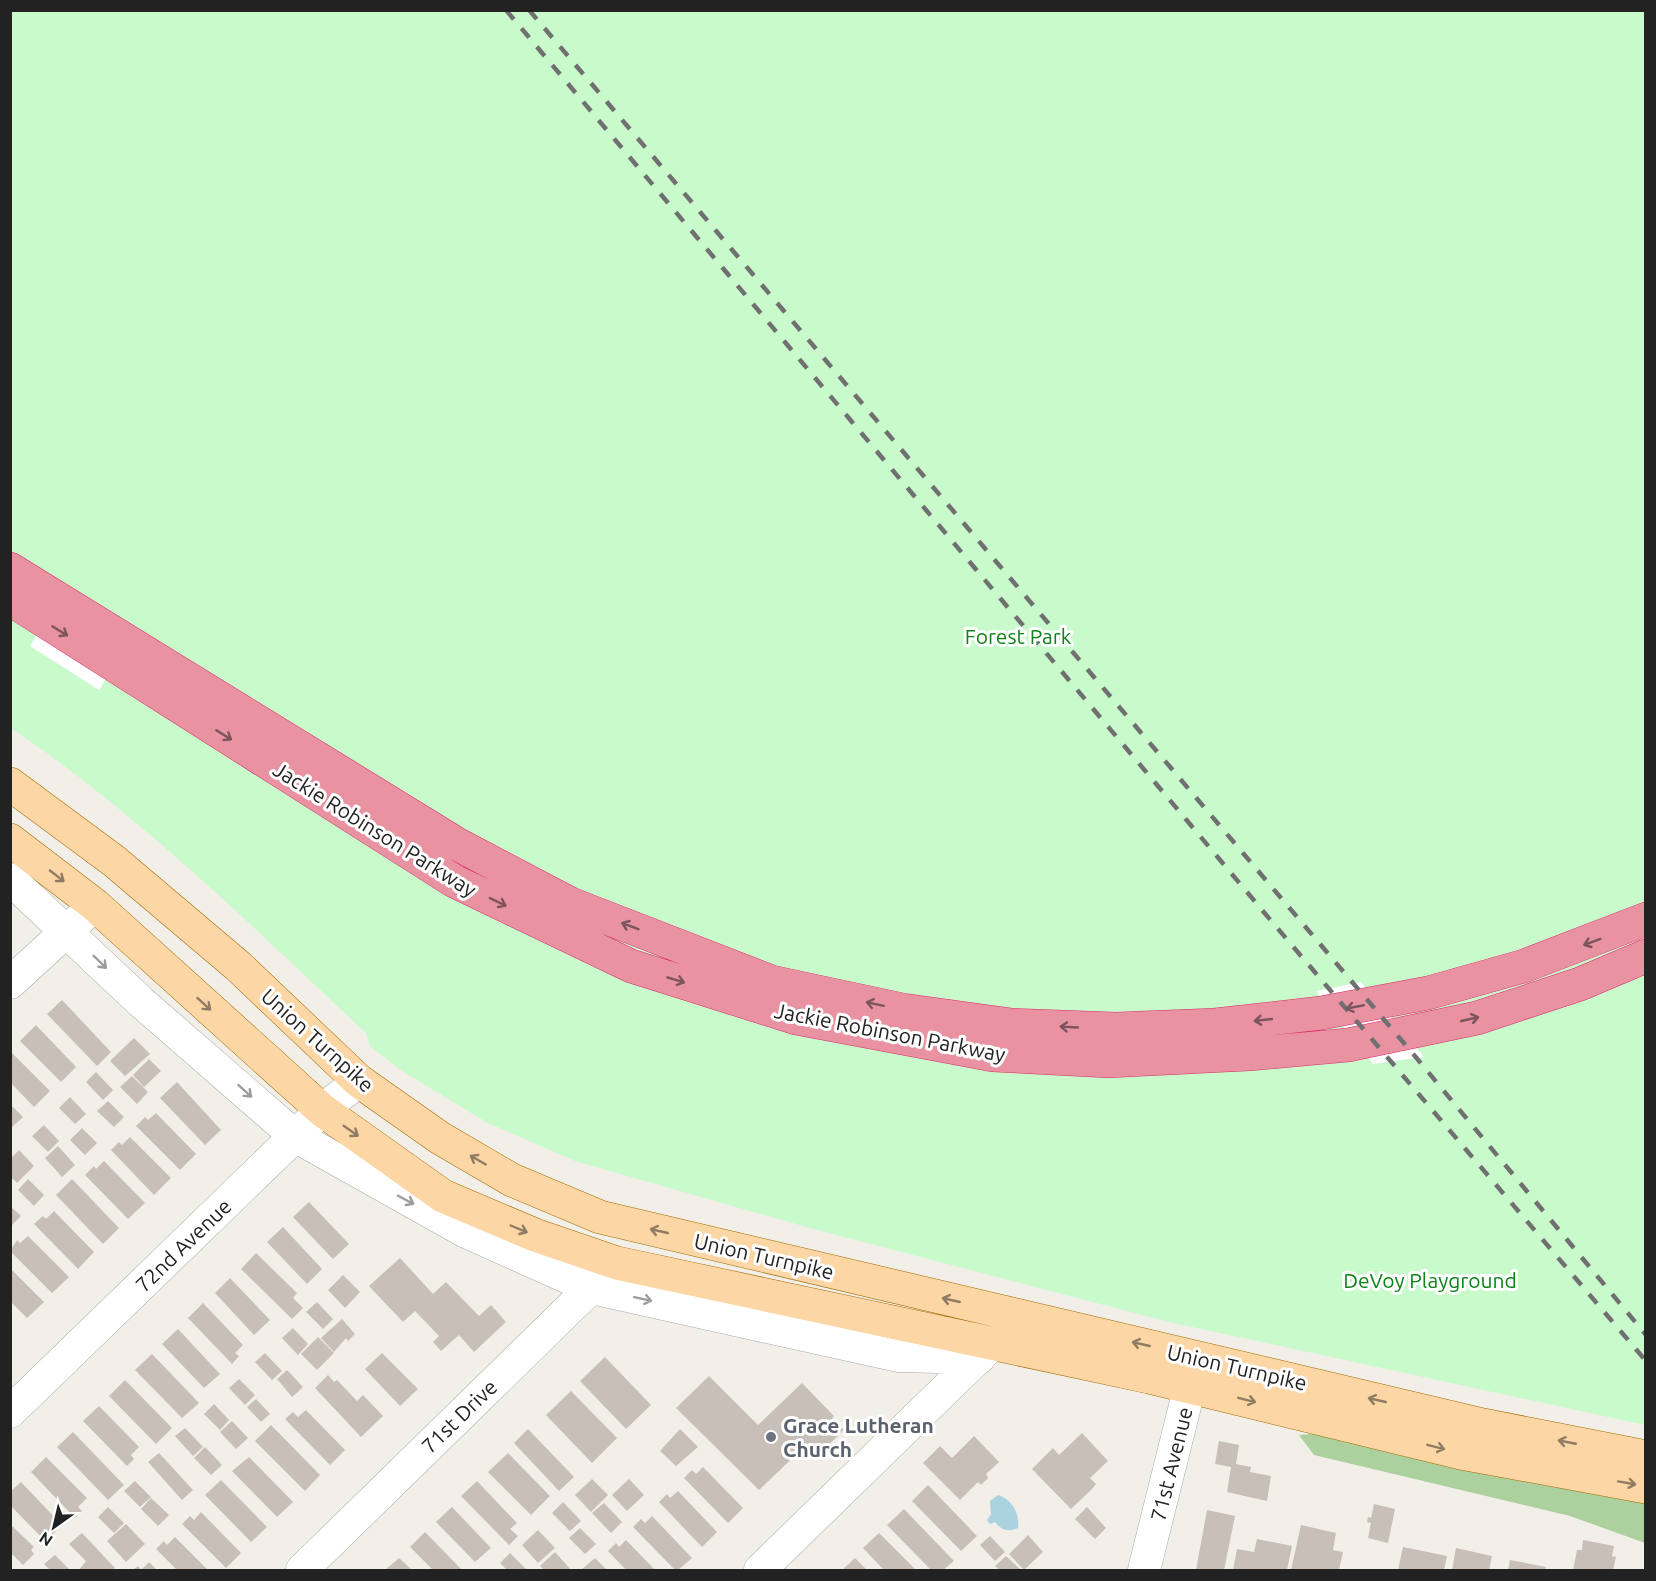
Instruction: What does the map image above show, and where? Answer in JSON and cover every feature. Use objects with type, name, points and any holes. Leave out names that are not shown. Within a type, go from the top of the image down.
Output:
[{"type":"highway","name":"Jackie Robinson Parkway","points":[[10,569],[457,844],[571,904],[772,982],[892,1008],[1012,1024],[1116,1029],[1215,1025],[1321,1013],[1428,993],[1524,966],[1646,919]]},
{"type":"highway","name":"Jackie Robinson Parkway","points":[[10,599],[453,881],[631,966],[796,1018],[993,1055],[1108,1061],[1249,1054],[1348,1045],[1477,1018],[1580,984],[1646,956]]},
{"type":"main road","name":"Union Turnpike","points":[[10,784],[114,861],[238,966],[359,1081],[440,1138],[512,1180],[600,1217],[1194,1372],[1461,1453],[1646,1487]]},
{"type":"main road","name":"Union Turnpike","points":[[10,840],[94,905],[322,1110],[443,1196],[535,1235],[617,1263],[985,1351],[1194,1372],[1646,1457]]},
{"type":"street","name":"Union Turnpike","points":[[10,879],[141,1002],[295,1136],[466,1232],[591,1288],[898,1356],[985,1351]]},
{"type":"street","points":[[10,983],[94,905]]},
{"type":"street","name":"72nd Avenue","points":[[10,1412],[322,1110],[359,1081]]},
{"type":"street","name":"71st Drive","points":[[302,1570],[617,1263]]},
{"type":"street","points":[[760,1570],[985,1351]]},
{"type":"street","name":"71st Avenue","points":[[1144,1570],[1194,1372]]},
{"type":"green space","name":"Forest Park","points":[[10,11],[1645,11],[1645,1425],[1169,1322],[810,1228],[575,1161],[486,1122],[399,1069],[370,1046],[366,1033],[194,873],[105,797],[11,728]]},
{"type":"green space","points":[[1321,1433],[1645,1500],[1645,1543],[1570,1516],[1314,1455],[1299,1435]]},
{"type":"water","points":[[998,1495],[1014,1508],[1018,1518],[1018,1528],[1005,1530],[995,1522],[990,1524],[987,1520],[991,1514],[990,1501]]},
{"type":"pier","points":[[66,589],[136,633],[99,690],[30,646]]},
{"type":"pier","points":[[1361,982],[1424,1057],[1373,1064],[1316,991]]},
{"type":"building","points":[[62,1000],[111,1052],[97,1066],[47,1014]]},
{"type":"building","points":[[36,1025],[76,1067],[61,1082],[20,1041]]},
{"type":"building","points":[[134,1038],[150,1054],[125,1076],[110,1061]]},
{"type":"building","points":[[10,1051],[50,1091],[34,1107],[10,1082]]},
{"type":"building","points":[[149,1059],[161,1071],[144,1087],[133,1075]]},
{"type":"building","points":[[96,1072],[113,1090],[103,1100],[86,1082]]},
{"type":"building","points":[[132,1076],[148,1092],[137,1104],[120,1087]]},
{"type":"building","points":[[177,1082],[221,1130],[205,1145],[160,1098]]},
{"type":"building","points":[[70,1097],[86,1114],[75,1124],[59,1108]]},
{"type":"building","points":[[108,1101],[124,1117],[114,1127],[97,1111]]},
{"type":"building","points":[[10,1104],[23,1117],[10,1129]]},
{"type":"building","points":[[156,1113],[196,1154],[180,1170],[136,1126],[145,1117],[148,1120]]},
{"type":"building","points":[[44,1125],[59,1141],[48,1152],[32,1136]]},
{"type":"building","points":[[82,1128],[97,1143],[85,1155],[70,1140]]},
{"type":"building","points":[[130,1137],[171,1178],[154,1195],[111,1150],[119,1142],[122,1145]]},
{"type":"building","points":[[58,1146],[75,1165],[62,1177],[45,1158]]},
{"type":"building","points":[[19,1150],[34,1166],[17,1183],[10,1176],[10,1159]]},
{"type":"building","points":[[104,1161],[145,1203],[128,1219],[85,1175],[94,1166],[96,1169]]},
{"type":"building","points":[[28,1179],[44,1195],[34,1206],[18,1190]]},
{"type":"building","points":[[72,1179],[119,1228],[103,1244],[56,1195]]},
{"type":"building","points":[[309,1202],[349,1244],[333,1259],[293,1217]]},
{"type":"building","points":[[10,1206],[21,1216],[10,1227]]},
{"type":"building","points":[[54,1211],[94,1252],[78,1269],[34,1224],[43,1216],[46,1219]]},
{"type":"building","points":[[283,1227],[322,1269],[307,1284],[267,1242]]},
{"type":"building","points":[[28,1236],[69,1277],[52,1293],[10,1251],[17,1240],[20,1243]]},
{"type":"building","points":[[256,1253],[297,1293],[293,1298],[303,1308],[292,1319],[241,1269]]},
{"type":"building","points":[[400,1258],[433,1294],[446,1282],[479,1316],[491,1305],[506,1322],[474,1352],[459,1335],[441,1351],[433,1342],[439,1336],[415,1311],[403,1322],[369,1286]]},
{"type":"building","points":[[10,1268],[44,1302],[27,1318],[10,1301]]},
{"type":"building","points":[[343,1275],[360,1292],[345,1308],[328,1290]]},
{"type":"building","points":[[230,1278],[270,1320],[254,1335],[215,1293]]},
{"type":"building","points":[[317,1302],[333,1319],[323,1329],[306,1312]]},
{"type":"building","points":[[203,1303],[243,1345],[235,1353],[239,1356],[232,1364],[188,1318]]},
{"type":"building","points":[[342,1319],[355,1334],[348,1341],[346,1338],[334,1352],[321,1338]]},
{"type":"building","points":[[293,1328],[308,1344],[298,1355],[282,1338]]},
{"type":"building","points":[[178,1329],[220,1374],[204,1388],[162,1344]]},
{"type":"building","points":[[318,1337],[334,1353],[317,1370],[301,1354]]},
{"type":"building","points":[[265,1353],[282,1371],[272,1380],[255,1362]]},
{"type":"building","points":[[382,1353],[418,1389],[400,1406],[365,1369]]},
{"type":"building","points":[[152,1354],[199,1403],[182,1418],[135,1370]]},
{"type":"building","points":[[605,1357],[651,1405],[626,1429],[580,1381]]},
{"type":"building","points":[[287,1370],[303,1387],[292,1397],[277,1379]]},
{"type":"building","points":[[328,1375],[334,1382],[337,1380],[357,1401],[363,1395],[383,1416],[361,1437],[315,1388]]},
{"type":"building","name":"Grace Lutheran Church","points":[[709,1376],[758,1425],[802,1383],[834,1416],[832,1418],[844,1430],[818,1455],[807,1444],[759,1490],[676,1408]]},
{"type":"building","points":[[239,1379],[255,1395],[245,1405],[229,1388]]},
{"type":"building","points":[[125,1380],[172,1428],[156,1444],[109,1396]]},
{"type":"building","points":[[571,1391],[617,1438],[592,1463],[546,1415]]},
{"type":"building","points":[[256,1399],[270,1414],[261,1422],[247,1407]]},
{"type":"building","points":[[214,1404],[229,1420],[220,1430],[204,1414]]},
{"type":"building","points":[[99,1406],[139,1447],[131,1455],[134,1459],[127,1466],[83,1421]]},
{"type":"building","points":[[306,1410],[345,1450],[330,1465],[285,1419],[293,1412],[298,1417]]},
{"type":"building","points":[[232,1421],[248,1438],[236,1449],[220,1432]]},
{"type":"building","points":[[271,1425],[320,1475],[305,1491],[255,1441]]},
{"type":"building","points":[[185,1428],[203,1447],[193,1456],[175,1436]]},
{"type":"building","points":[[528,1429],[574,1477],[559,1491],[514,1443]]},
{"type":"building","points":[[680,1429],[698,1447],[676,1466],[660,1451]]},
{"type":"building","points":[[73,1432],[124,1485],[108,1500],[57,1447]]},
{"type":"building","points":[[1082,1433],[1108,1461],[1090,1478],[1096,1484],[1071,1509],[1032,1469],[1053,1448],[1059,1455]]},
{"type":"building","points":[[974,1436],[999,1462],[986,1474],[988,1478],[981,1485],[978,1482],[960,1500],[923,1463],[940,1446],[952,1458]]},
{"type":"building","points":[[1219,1441],[1239,1445],[1236,1464],[1251,1467],[1250,1472],[1271,1476],[1267,1501],[1227,1492],[1231,1467],[1215,1464]]},
{"type":"building","points":[[205,1447],[222,1465],[211,1475],[194,1458]]},
{"type":"building","points":[[159,1453],[193,1490],[182,1500],[148,1462]]},
{"type":"building","points":[[508,1453],[550,1496],[531,1515],[488,1472]]},
{"type":"building","points":[[46,1457],[87,1498],[78,1507],[82,1511],[75,1518],[31,1472]]},
{"type":"building","points":[[249,1457],[293,1502],[277,1517],[232,1471]]},
{"type":"building","points":[[703,1467],[743,1508],[728,1523],[684,1478],[692,1470],[696,1474]]},
{"type":"building","points":[[592,1479],[608,1495],[591,1512],[575,1495]]},
{"type":"building","points":[[629,1479],[644,1495],[627,1511],[612,1495]]},
{"type":"building","points":[[221,1480],[267,1527],[251,1542],[205,1495]]},
{"type":"building","points":[[135,1481],[151,1497],[140,1507],[124,1491]]},
{"type":"building","points":[[477,1481],[517,1523],[510,1529],[518,1536],[509,1545],[461,1496]]},
{"type":"building","points":[[21,1482],[61,1524],[47,1543],[10,1505],[10,1492]]},
{"type":"building","points":[[928,1485],[977,1536],[961,1551],[912,1501]]},
{"type":"building","points":[[678,1491],[717,1532],[702,1547],[659,1502],[667,1494],[670,1498]]},
{"type":"building","points":[[151,1498],[169,1515],[158,1526],[141,1509]]},
{"type":"building","points":[[563,1502],[581,1521],[570,1531],[552,1513]]},
{"type":"building","points":[[604,1503],[622,1522],[611,1533],[592,1513]]},
{"type":"building","points":[[1374,1504],[1395,1509],[1388,1543],[1368,1538],[1371,1523],[1367,1522],[1368,1517],[1371,1518]]},
{"type":"building","points":[[108,1507],[124,1523],[114,1533],[98,1517]]},
{"type":"building","points":[[452,1507],[491,1548],[475,1562],[436,1522]]},
{"type":"building","points":[[1087,1507],[1106,1528],[1095,1539],[1075,1519]]},
{"type":"building","points":[[904,1509],[954,1561],[943,1570],[931,1570],[887,1525]]},
{"type":"building","points":[[1207,1510],[1235,1516],[1224,1570],[1196,1570]]},
{"type":"building","points":[[201,1512],[241,1553],[226,1568],[182,1524],[190,1516],[194,1520]]},
{"type":"building","points":[[652,1516],[692,1558],[678,1570],[675,1570],[633,1527],[641,1519],[645,1523]]},
{"type":"building","points":[[10,1524],[34,1547],[31,1550],[34,1554],[23,1565],[10,1552]]},
{"type":"building","points":[[126,1524],[145,1544],[126,1562],[107,1541]]},
{"type":"building","points":[[1301,1525],[1336,1533],[1333,1550],[1343,1552],[1339,1570],[1291,1570]]},
{"type":"building","points":[[580,1528],[596,1544],[585,1554],[569,1538]]},
{"type":"building","points":[[538,1530],[555,1548],[538,1563],[522,1545]]},
{"type":"building","points":[[425,1532],[462,1570],[433,1570],[410,1547]]},
{"type":"building","points":[[82,1533],[115,1568],[113,1570],[79,1570],[86,1561],[69,1544]]},
{"type":"building","points":[[879,1533],[916,1570],[884,1570],[863,1548]]},
{"type":"building","points":[[1028,1535],[1043,1552],[1024,1570],[1009,1554]]},
{"type":"building","points":[[990,1536],[1005,1552],[995,1561],[980,1545]]},
{"type":"building","points":[[175,1537],[208,1570],[177,1570],[156,1549],[164,1541],[167,1545]]},
{"type":"building","points":[[1257,1539],[1292,1546],[1287,1570],[1233,1570],[1237,1549],[1254,1552]]},
{"type":"building","points":[[626,1540],[655,1570],[626,1570],[608,1551],[616,1543],[619,1547]]},
{"type":"building","points":[[1583,1540],[1614,1546],[1612,1556],[1616,1557],[1613,1570],[1573,1570],[1577,1550],[1582,1550]]},
{"type":"building","points":[[1403,1547],[1447,1556],[1444,1570],[1398,1570]]},
{"type":"building","points":[[1456,1548],[1492,1556],[1489,1570],[1452,1570]]},
{"type":"building","points":[[555,1552],[571,1570],[544,1570],[540,1566]]},
{"type":"building","points":[[510,1553],[527,1570],[507,1570],[500,1563]]},
{"type":"building","points":[[55,1555],[70,1570],[50,1570],[44,1564]]},
{"type":"building","points":[[1006,1556],[1021,1570],[999,1570],[995,1566]]},
{"type":"building","points":[[399,1558],[412,1570],[385,1570]]},
{"type":"building","points":[[595,1558],[607,1570],[581,1570]]},
{"type":"building","points":[[855,1558],[867,1570],[842,1570]]},
{"type":"building","points":[[1510,1560],[1546,1567],[1545,1570],[1508,1570]]},
{"type":"building","points":[[149,1562],[157,1570],[141,1570]]},
{"type":"railway","points":[[506,10],[1273,923],[1646,1361]]},
{"type":"railway","points":[[529,10],[1414,1055],[1646,1335]]},
{"type":"place","name":"Grace Lutheran Church","points":[[771,1437]]},
{"type":"park label","name":"DeVoy Playground","points":[[1430,1280]]}]
